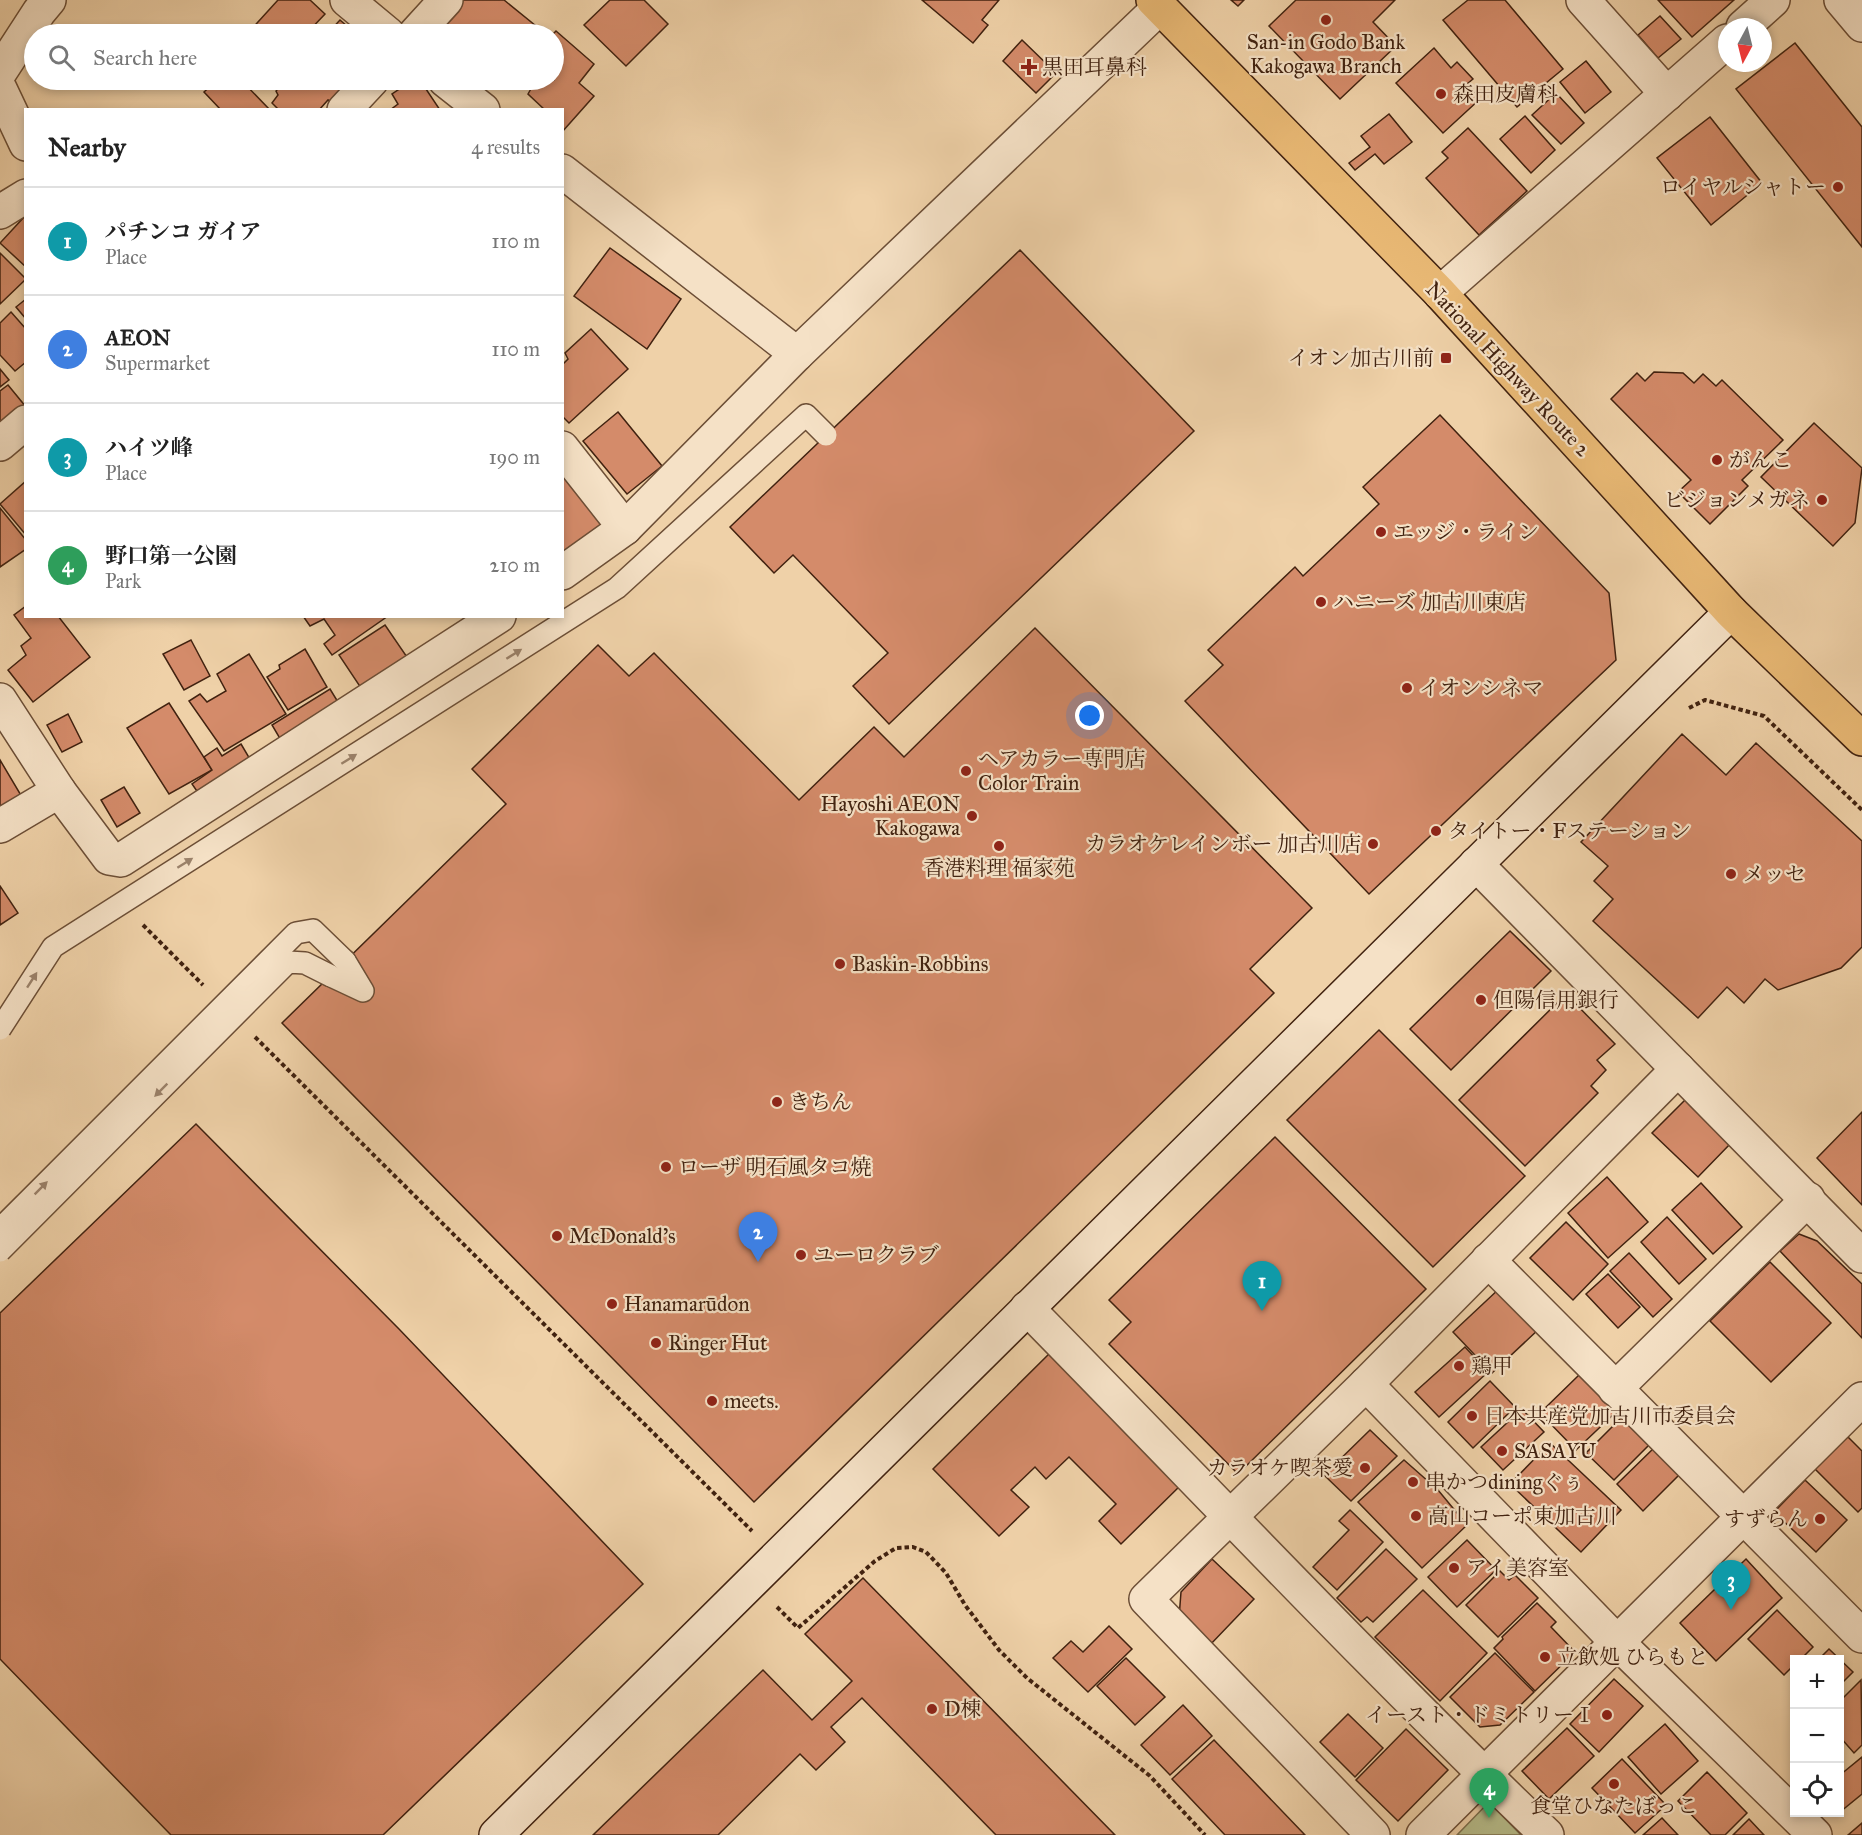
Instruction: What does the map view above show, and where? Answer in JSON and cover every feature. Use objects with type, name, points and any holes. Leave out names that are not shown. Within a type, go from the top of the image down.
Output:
[{"type":"highway","name":"National Highway Route 2","points":[[1157,4],[1440,293],[1731,612],[1862,739]]},
{"type":"street","points":[[31,24],[49,0]]},
{"type":"street","points":[[347,0],[376,24]]},
{"type":"street","points":[[424,24],[446,0]]},
{"type":"street","points":[[1583,0],[1667,94]]},
{"type":"street","points":[[1753,18],[1773,0]]},
{"type":"street","points":[[1840,0],[1862,26]]},
{"type":"street","points":[[564,572],[625,528],[797,354],[1157,4]]},
{"type":"street","points":[[0,72],[24,35]]},
{"type":"street","points":[[1440,293],[1718,49]]},
{"type":"street","points":[[0,89],[24,140]]},
{"type":"street","points":[[346,108],[363,90]]},
{"type":"street","points":[[458,90],[480,108]]},
{"type":"street","points":[[564,173],[797,354]]},
{"type":"street","points":[[0,212],[24,197]]},
{"type":"street","points":[[0,444],[24,424]]},
{"type":"street","points":[[564,451],[625,528]]},
{"type":"street","points":[[504,1832],[1028,1308],[1731,612]]},
{"type":"street","points":[[0,700],[59,791],[109,858],[121,860],[496,618]]},
{"type":"street","points":[[0,826],[59,791]]},
{"type":"street","points":[[1476,864],[1862,1256]]},
{"type":"street","points":[[1373,1835],[1146,1599],[1366,1384],[1678,1069]]},
{"type":"street","points":[[1615,1389],[1808,1199]]},
{"type":"street","points":[[1488,1260],[1862,1636]]},
{"type":"street","points":[[1028,1308],[1228,1517],[1484,1775],[1547,1835]]},
{"type":"street","points":[[1366,1384],[1616,1641],[1815,1835]]},
{"type":"street","points":[[1423,1835],[1862,1399]]},
{"type":"lane","points":[[0,1029],[53,947],[617,588],[806,415],[826,435]]},
{"type":"lane","points":[[0,1229],[296,933],[313,930],[338,968],[288,962],[0,1251]]},
{"type":"path","points":[[1685,710],[1705,700],[1764,717],[1862,810]]},
{"type":"path","points":[[137,919],[205,987]]},
{"type":"path","points":[[247,1029],[756,1535]]},
{"type":"path","points":[[775,1606],[798,1628],[875,1561],[896,1548],[913,1548],[926,1552],[946,1573],[965,1605],[999,1650],[1027,1678],[1150,1776],[1205,1835]]},
{"type":"green space","points":[[1489,1802],[1521,1835],[1457,1835]]},
{"type":"building","points":[[278,0],[310,0],[325,14],[316,24],[256,24]]},
{"type":"building","points":[[460,0],[504,0],[534,24],[440,24]]},
{"type":"building","points":[[610,0],[644,0],[668,24],[626,66],[584,25]]},
{"type":"building","points":[[922,0],[999,0],[982,20],[988,25],[973,43]]},
{"type":"building","points":[[1231,0],[1244,0],[1238,6]]},
{"type":"building","points":[[1296,0],[1395,0],[1373,22],[1396,46],[1340,99],[1269,26]]},
{"type":"building","points":[[1468,0],[1505,0],[1563,69],[1517,107],[1443,20]]},
{"type":"building","points":[[1658,0],[1734,0],[1692,37]]},
{"type":"building","points":[[1660,16],[1681,39],[1658,58],[1638,35]]},
{"type":"building","points":[[564,38],[594,64],[579,83],[594,96],[564,130],[564,108],[543,108],[528,94],[530,90],[564,90]]},
{"type":"building","name":"黒田耳鼻科","points":[[1022,40],[1056,73],[1036,93],[1003,61]]},
{"type":"building","name":"ロイヤルシャトー","points":[[1795,43],[1862,127],[1862,247],[1736,89],[1758,72],[1772,72],[1772,61]]},
{"type":"building","points":[[1434,48],[1451,68],[1457,62],[1473,79],[1467,84],[1480,99],[1443,133],[1396,83]]},
{"type":"building","points":[[1586,61],[1611,92],[1585,113],[1560,82]]},
{"type":"building","points":[[206,90],[251,90],[268,108],[219,108],[204,92]]},
{"type":"building","points":[[344,90],[333,102],[328,100],[321,108],[277,108],[272,103],[278,95],[276,91]]},
{"type":"building","points":[[398,90],[427,90],[439,108],[393,108],[398,104],[392,94]]},
{"type":"building","points":[[1556,93],[1584,123],[1561,144],[1532,115]]},
{"type":"building","points":[[1389,114],[1412,142],[1384,164],[1375,154],[1355,170],[1349,163],[1370,147],[1361,136]]},
{"type":"building","points":[[1525,116],[1555,150],[1531,173],[1500,139]]},
{"type":"building","points":[[1710,117],[1762,183],[1711,225],[1657,158]]},
{"type":"building","points":[[1468,128],[1527,191],[1479,235],[1426,178],[1448,158],[1442,152]]},
{"type":"building","points":[[24,217],[24,265],[0,243]]},
{"type":"building","points":[[610,248],[681,299],[647,349],[574,296]]},
{"type":"building","points":[[1020,250],[1194,431],[889,724],[853,686],[888,653],[793,555],[774,573],[730,527]]},
{"type":"building","points":[[0,253],[24,277],[24,281],[0,304]]},
{"type":"building","points":[[24,301],[24,317],[16,307]]},
{"type":"building","points":[[11,312],[24,327],[24,364],[15,371],[0,355],[0,323]]},
{"type":"building","points":[[591,329],[628,369],[569,423],[564,418],[564,363],[568,359],[565,353]]},
{"type":"building","points":[[0,369],[9,380],[0,387]]},
{"type":"building","name":"がんこ","points":[[1654,372],[1683,373],[1694,383],[1703,374],[1716,386],[1722,380],[1783,440],[1742,480],[1748,486],[1710,524],[1678,492],[1691,480],[1611,399],[1637,373],[1645,381]]},
{"type":"building","points":[[8,385],[24,405],[24,409],[0,429],[0,391]]},
{"type":"building","points":[[618,412],[662,466],[627,494],[583,441]]},
{"type":"building","points":[[1440,415],[1609,593],[1616,660],[1369,894],[1185,701],[1223,665],[1208,650],[1295,567],[1303,576],[1379,504],[1363,487]]},
{"type":"building","name":"ビジョンメガネ","points":[[1814,423],[1862,468],[1855,523],[1833,546],[1761,477]]},
{"type":"building","points":[[564,472],[609,519],[564,554]]},
{"type":"building","points":[[24,483],[24,533],[0,504]]},
{"type":"building","points":[[0,508],[24,538],[24,550],[0,567]]},
{"type":"building","points":[[24,608],[24,618],[60,618],[90,657],[33,702],[8,670],[26,655],[21,646],[31,638],[14,615]]},
{"type":"building","points":[[304,618],[385,618],[332,655],[324,644],[335,635],[324,619],[310,626]]},
{"type":"building","points":[[385,625],[409,660],[363,691],[339,655]]},
{"type":"building","points":[[1035,628],[1312,908],[1250,969],[1274,993],[754,1502],[282,1023],[506,804],[472,769],[598,645],[629,676],[654,653],[799,800],[874,727],[904,757]]},
{"type":"building","points":[[191,640],[210,676],[184,690],[163,654]]},
{"type":"building","points":[[305,649],[327,687],[288,710],[267,677],[280,669],[279,665]]},
{"type":"building","points":[[249,654],[286,714],[224,751],[189,701],[200,694],[207,702],[226,691],[217,674]]},
{"type":"building","points":[[330,689],[341,707],[282,742],[272,725]]},
{"type":"building","points":[[169,703],[212,770],[169,794],[127,728]]},
{"type":"building","points":[[68,714],[82,742],[62,752],[47,725]]},
{"type":"building","name":"メッセ","points":[[1682,734],[1726,775],[1756,743],[1862,841],[1862,947],[1841,968],[1778,990],[1765,979],[1744,1003],[1727,987],[1698,1018],[1593,921],[1613,899],[1594,881],[1608,866],[1581,842]]},
{"type":"building","points":[[241,744],[254,766],[201,797],[192,784],[212,770],[204,757],[217,748],[222,756]]},
{"type":"building","points":[[0,760],[22,797],[0,810]]},
{"type":"building","points":[[124,787],[140,813],[117,827],[101,800]]},
{"type":"building","points":[[0,886],[18,913],[0,925]]},
{"type":"building","name":"但陽信用銀行","points":[[1510,931],[1551,971],[1451,1070],[1410,1029]]},
{"type":"building","points":[[1566,994],[1615,1044],[1597,1060],[1606,1070],[1591,1086],[1598,1093],[1525,1166],[1459,1100]]},
{"type":"building","points":[[1379,1030],[1525,1176],[1433,1267],[1287,1120]]},
{"type":"building","points":[[1686,1099],[1731,1143],[1698,1177],[1652,1133]]},
{"type":"building","points":[[1862,1112],[1862,1205],[1817,1158]]},
{"type":"building","points":[[196,1124],[399,1329],[643,1584],[383,1835],[171,1835],[0,1659],[0,1313]]},
{"type":"building","points":[[1275,1137],[1426,1289],[1238,1474],[1109,1344],[1131,1322],[1109,1300]]},
{"type":"building","points":[[1607,1177],[1648,1222],[1608,1258],[1568,1213]]},
{"type":"building","points":[[1701,1183],[1742,1227],[1713,1254],[1672,1210]]},
{"type":"building","points":[[1667,1217],[1706,1259],[1679,1284],[1641,1242]]},
{"type":"building","points":[[1566,1222],[1608,1264],[1573,1300],[1530,1258]]},
{"type":"building","points":[[1799,1234],[1817,1241],[1862,1284],[1862,1338],[1780,1251]]},
{"type":"building","points":[[1629,1253],[1672,1299],[1653,1317],[1610,1271]]},
{"type":"building","points":[[1770,1262],[1831,1323],[1771,1382],[1710,1321]]},
{"type":"building","points":[[1608,1274],[1640,1307],[1618,1328],[1586,1294]]},
{"type":"building","points":[[1501,1287],[1540,1328],[1492,1373],[1453,1332]]},
{"type":"building","points":[[1056,1347],[1187,1479],[1121,1544],[1099,1521],[1116,1504],[1069,1457],[1046,1479],[1035,1467],[1011,1490],[1029,1507],[999,1536],[933,1469]]},
{"type":"building","points":[[1465,1347],[1488,1372],[1439,1417],[1415,1392]]},
{"type":"building","points":[[1579,1375],[1616,1412],[1576,1450],[1540,1413]]},
{"type":"building","points":[[1490,1381],[1515,1407],[1473,1448],[1448,1422]]},
{"type":"building","points":[[1522,1409],[1544,1432],[1503,1470],[1481,1447]]},
{"type":"building","points":[[1624,1415],[1652,1442],[1614,1480],[1586,1453]]},
{"type":"building","points":[[1370,1430],[1397,1456],[1351,1501],[1324,1475]]},
{"type":"building","points":[[1845,1434],[1862,1451],[1862,1508],[1858,1512],[1813,1467]]},
{"type":"building","points":[[1550,1443],[1621,1510],[1581,1552],[1510,1484]]},
{"type":"building","points":[[1657,1445],[1683,1471],[1643,1511],[1617,1484]]},
{"type":"building","name":"高山コーポ東加古川","points":[[1404,1460],[1438,1490],[1467,1525],[1422,1568],[1358,1502]]},
{"type":"building","points":[[1805,1480],[1847,1520],[1816,1552],[1774,1512]]},
{"type":"building","points":[[1350,1510],[1383,1542],[1337,1590],[1313,1567],[1349,1530],[1339,1521]]},
{"type":"building","points":[[1467,1540],[1496,1570],[1457,1607],[1428,1577]]},
{"type":"building","points":[[1386,1549],[1417,1579],[1373,1622],[1367,1617],[1361,1622],[1337,1598]]},
{"type":"building","points":[[1212,1559],[1254,1599],[1209,1646],[1179,1618],[1181,1592]]},
{"type":"building","points":[[1746,1559],[1782,1598],[1716,1661],[1680,1623]]},
{"type":"building","points":[[1500,1571],[1509,1580],[1515,1575],[1538,1598],[1498,1637],[1466,1605]]},
{"type":"building","name":"D棟","points":[[863,1578],[1115,1835],[996,1835],[862,1698],[831,1727],[845,1742],[816,1770],[800,1754],[718,1835],[593,1835],[763,1670],[812,1720],[852,1681],[805,1634]]},
{"type":"building","points":[[1423,1590],[1487,1653],[1440,1701],[1375,1637]]},
{"type":"building","points":[[1537,1603],[1556,1622],[1551,1627],[1575,1652],[1535,1691],[1494,1648],[1503,1639],[1502,1637]]},
{"type":"building","points":[[1777,1610],[1813,1647],[1805,1655],[1790,1655],[1790,1669],[1784,1675],[1748,1639]]},
{"type":"building","points":[[1109,1626],[1132,1649],[1088,1692],[1053,1658],[1071,1641],[1083,1652]]},
{"type":"building","points":[[1829,1649],[1835,1655],[1823,1655]]},
{"type":"building","points":[[1495,1653],[1534,1692],[1500,1725],[1480,1727],[1450,1697]]},
{"type":"building","points":[[1126,1658],[1165,1697],[1135,1725],[1097,1686]]},
{"type":"building","points":[[1844,1663],[1853,1672],[1844,1681]]},
{"type":"building","name":"イースト・ドミトリーⅠ","points":[[1614,1679],[1643,1706],[1599,1752],[1570,1724]]},
{"type":"building","points":[[1861,1680],[1862,1745],[1854,1753],[1844,1742],[1844,1697]]},
{"type":"building","points":[[1183,1705],[1212,1736],[1170,1775],[1141,1745]]},
{"type":"building","points":[[1348,1714],[1383,1748],[1355,1777],[1320,1742]]},
{"type":"building","points":[[1665,1724],[1698,1761],[1661,1794],[1628,1757]]},
{"type":"building","points":[[1567,1728],[1594,1756],[1549,1799],[1522,1771]]},
{"type":"building","points":[[1406,1729],[1448,1770],[1398,1821],[1356,1780]]},
{"type":"building","points":[[1214,1740],[1305,1835],[1225,1835],[1172,1779]]},
{"type":"building","points":[[1862,1757],[1862,1794],[1844,1809],[1844,1772]]},
{"type":"building","points":[[1622,1759],[1666,1805],[1635,1833],[1592,1788]]},
{"type":"building","points":[[1707,1772],[1747,1813],[1725,1835],[1711,1835],[1678,1801]]},
{"type":"building","points":[[1662,1818],[1678,1835],[1643,1835]]},
{"type":"building","points":[[1749,1819],[1764,1835],[1733,1835]]},
{"type":"building","points":[[1862,1823],[1862,1835],[1848,1835]]},
{"type":"place","name":"San-in Godo Bank Kakogawa Branch","points":[[1326,20]]},
{"type":"place","name":"黒田耳鼻科","points":[[1029,67]]},
{"type":"place","name":"森田皮膚科","points":[[1441,94]]},
{"type":"place","name":"ロイヤルシャトー","points":[[1838,187]]},
{"type":"place","name":"イオン加古川前","points":[[1446,358]]},
{"type":"place","name":"がんこ","points":[[1717,460]]},
{"type":"place","name":"ビジョンメガネ","points":[[1822,500]]},
{"type":"place","name":"エッジ・ライン","points":[[1381,532]]},
{"type":"place","name":"ハニーズ 加古川東店","points":[[1321,602]]},
{"type":"place","name":"イオンシネマ","points":[[1407,688]]},
{"type":"place","name":"ヘアカラー専門店 Color Train","points":[[966,771]]},
{"type":"place","name":"Hayoshi AEON Kakogawa","points":[[972,816]]},
{"type":"place","name":"タイトー・Fステーション","points":[[1436,831]]},
{"type":"place","name":"カラオケレインボー 加古川店","points":[[1373,844]]},
{"type":"place","name":"香港料理 福家苑","points":[[999,846]]},
{"type":"place","name":"メッセ","points":[[1731,874]]},
{"type":"place","name":"Baskin-Robbins","points":[[840,964]]},
{"type":"place","name":"但陽信用銀行","points":[[1481,1000]]},
{"type":"place","name":"きちん","points":[[777,1102]]},
{"type":"place","name":"ローザ 明石風タコ焼","points":[[666,1167]]},
{"type":"place","name":"McDonald's","points":[[557,1236]]},
{"type":"place","name":"ユーロクラブ","points":[[801,1255]]},
{"type":"place","name":"AEON","points":[[758,1262]]},
{"type":"place","name":"Hanamarūdon","points":[[612,1304]]},
{"type":"place","name":"パチンコ ガイア","points":[[1262,1311]]},
{"type":"place","name":"Ringer Hut","points":[[656,1343]]},
{"type":"place","name":"鶏甲","points":[[1459,1366]]},
{"type":"place","name":"meets.","points":[[712,1401]]},
{"type":"place","name":"日本共産党加古川市委員会","points":[[1472,1416]]},
{"type":"place","name":"SASAYU","points":[[1502,1451]]},
{"type":"place","name":"カラオケ喫茶愛","points":[[1365,1468]]},
{"type":"place","name":"串かつdiningぐぅ","points":[[1413,1482]]},
{"type":"place","name":"高山コーポ東加古川","points":[[1416,1516]]},
{"type":"place","name":"すずらん","points":[[1820,1519]]},
{"type":"place","name":"アイ美容室","points":[[1454,1568]]},
{"type":"place","name":"ハイツ峰","points":[[1731,1610]]},
{"type":"place","name":"立飲処 ひらもと","points":[[1545,1657]]},
{"type":"place","name":"D棟","points":[[932,1709]]},
{"type":"place","name":"イースト・ドミトリーⅠ","points":[[1607,1715]]},
{"type":"place","name":"食堂ひなたぼっこ","points":[[1614,1784]]},
{"type":"place","name":"野口第一公園","points":[[1489,1818]]}]
